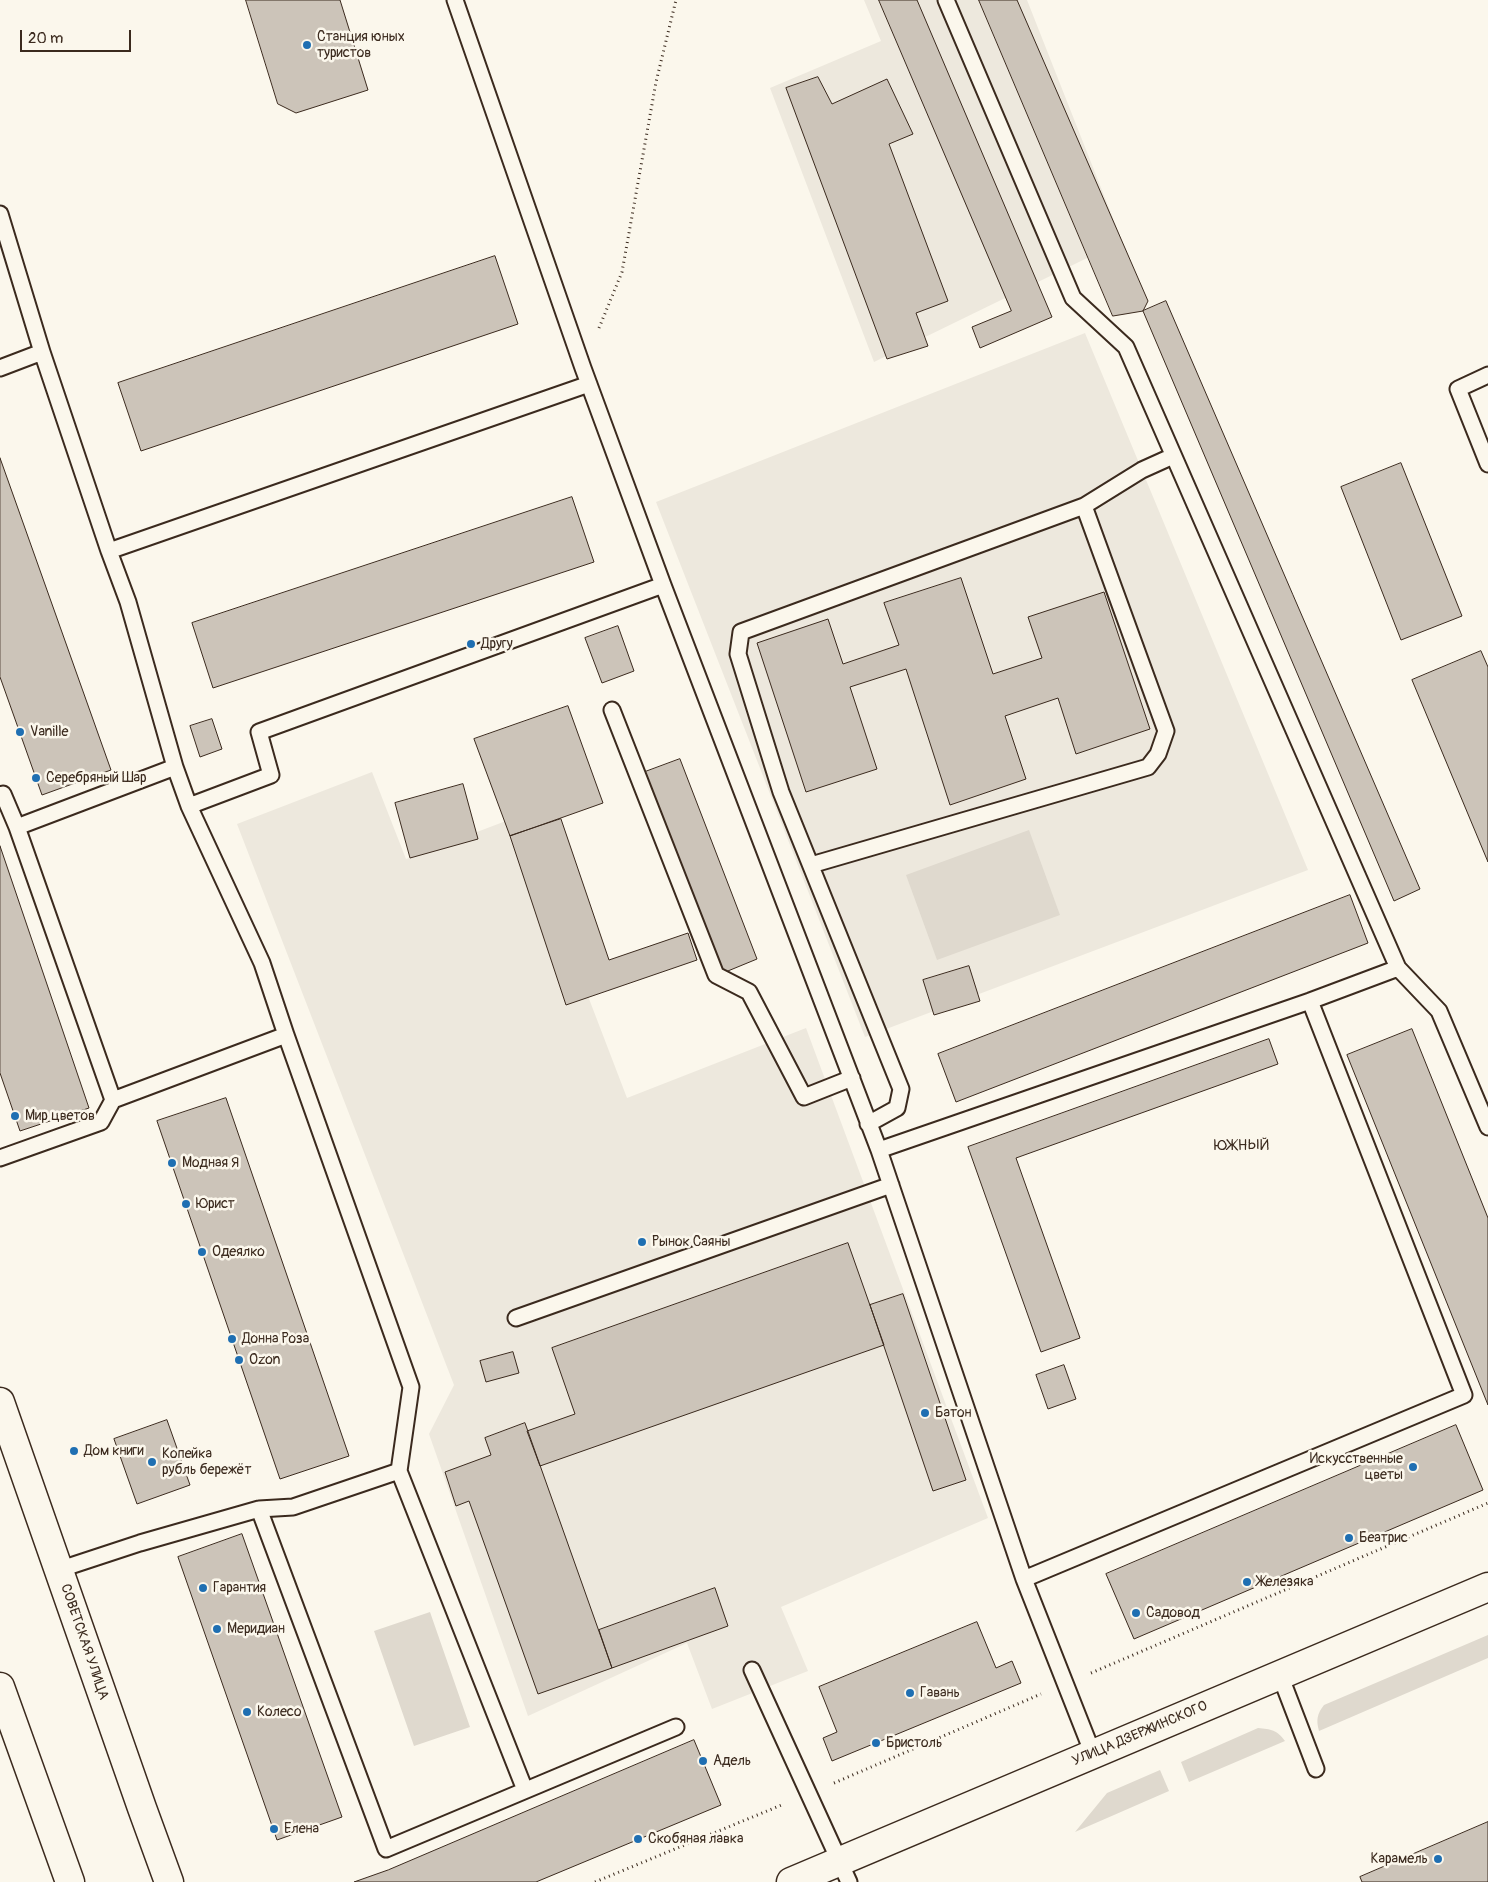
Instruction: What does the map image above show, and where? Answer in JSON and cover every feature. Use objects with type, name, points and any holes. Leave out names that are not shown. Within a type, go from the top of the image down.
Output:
[{"type":"main road","name":"СОВЕТСКАЯ УЛИЦА","points":[[0,1402],[169,1882]]},
{"type":"main road","name":"УЛИЦА ДЗЕРЖИНСКОГО","points":[[792,1882],[845,1872],[1093,1754],[1488,1587]]},
{"type":"main road","points":[[0,1686],[70,1882]]},
{"type":"lane","points":[[455,0],[583,368],[663,585],[879,1150],[1024,1579],[1093,1754]]},
{"type":"lane","points":[[946,0],[1074,298],[1126,347],[1398,968],[1439,1011],[1488,1127]]},
{"type":"lane","points":[[0,214],[42,352],[128,602],[175,767],[189,806],[262,964],[411,1387],[399,1472],[525,1790]]},
{"type":"lane","points":[[0,368],[42,352]]},
{"type":"lane","points":[[1488,375],[1458,389],[1488,464]]},
{"type":"lane","points":[[109,551],[589,384]]},
{"type":"lane","points":[[868,1124],[897,1108],[901,1089],[781,792],[738,654],[742,632],[1084,506],[1142,470],[1173,456]]},
{"type":"lane","points":[[811,865],[1148,767],[1158,754],[1166,731],[1084,506]]},
{"type":"lane","points":[[189,806],[271,775],[259,732],[663,585]]},
{"type":"lane","points":[[612,710],[716,974],[749,992],[804,1097],[852,1078]]},
{"type":"lane","points":[[17,827],[175,767]]},
{"type":"lane","points":[[0,795],[3,794],[17,827],[113,1100]]},
{"type":"lane","points":[[879,1150],[1310,1001],[1398,968]]},
{"type":"lane","points":[[1024,1579],[1464,1395],[1310,1001]]},
{"type":"lane","points":[[0,1158],[101,1122],[113,1100],[286,1035]]},
{"type":"lane","points":[[516,1318],[891,1185]]},
{"type":"lane","points":[[58,1570],[140,1543],[259,1509],[293,1507],[399,1472]]},
{"type":"lane","points":[[259,1509],[386,1849],[676,1727]]},
{"type":"lane","points":[[752,1670],[845,1872]]},
{"type":"lane","points":[[1280,1675],[1316,1769]]},
{"type":"path","points":[[583,368],[622,272],[656,82],[676,0]]},
{"type":"shaded area","points":[[864,0],[1027,0],[1122,241],[874,362],[770,88],[881,41]]},
{"type":"shaded area","points":[[1085,333],[1308,870],[865,1037],[656,502]]},
{"type":"shaded area","name":"Рынок Саяны","points":[[372,772],[406,859],[519,816],[627,1098],[806,1028],[988,1518],[781,1607],[808,1671],[712,1709],[687,1643],[528,1716],[429,1434],[454,1385],[237,824]]},
{"type":"shaded area","points":[[1029,830],[1060,915],[937,960],[906,875]]},
{"type":"shaded area","points":[[430,1612],[470,1727],[414,1746],[374,1631]]},
{"type":"shaded area","points":[[1488,1635],[1488,1658],[1319,1731],[1318,1717],[1324,1705]]},
{"type":"shaded area","points":[[1258,1728],[1273,1731],[1279,1734],[1285,1741],[1189,1782],[1181,1762]]},
{"type":"shaded area","points":[[1160,1770],[1169,1791],[1075,1832],[1107,1793]]},
{"type":"building","name":"Станция юных туристов","points":[[246,0],[340,0],[368,90],[296,113],[278,104]]},
{"type":"building","points":[[879,0],[917,0],[1052,317],[980,348],[972,327],[1011,311]]},
{"type":"building","points":[[979,0],[1017,0],[1148,301],[1143,311],[1113,316]]},
{"type":"building","points":[[818,77],[832,104],[887,79],[913,134],[889,144],[948,301],[916,313],[928,346],[887,359],[786,88]]},
{"type":"building","points":[[495,256],[518,324],[141,451],[118,383]]},
{"type":"building","points":[[1166,301],[1420,889],[1394,901],[1143,311]]},
{"type":"building","points":[[0,458],[111,770],[42,795],[0,677]]},
{"type":"building","points":[[1401,463],[1462,616],[1401,640],[1341,487]]},
{"type":"building","points":[[572,497],[594,562],[213,688],[192,623]]},
{"type":"building","points":[[961,578],[993,674],[1042,658],[1028,617],[1104,592],[1150,729],[1076,754],[1058,698],[1005,716],[1026,779],[950,805],[906,669],[850,687],[877,769],[806,792],[757,643],[828,619],[843,664],[899,645],[884,603]]},
{"type":"building","points":[[618,626],[634,671],[602,683],[585,638]]},
{"type":"building","points":[[1481,651],[1488,667],[1488,862],[1412,680]]},
{"type":"building","points":[[568,706],[603,803],[510,836],[474,739]]},
{"type":"building","points":[[212,719],[222,749],[200,757],[190,726]]},
{"type":"building","points":[[680,759],[757,959],[723,973],[645,772]]},
{"type":"building","points":[[463,784],[478,839],[410,858],[395,803]]},
{"type":"building","points":[[561,819],[609,960],[688,933],[697,960],[566,1005],[510,836]]},
{"type":"building","points":[[0,846],[89,1108],[20,1131],[0,1073]]},
{"type":"building","points":[[1350,895],[1368,943],[956,1102],[938,1054]]},
{"type":"building","points":[[969,966],[980,1001],[934,1015],[923,980]]},
{"type":"building","points":[[1412,1029],[1488,1218],[1488,1405],[1347,1055]]},
{"type":"building","points":[[1269,1039],[1278,1064],[1016,1158],[1080,1338],[1041,1352],[968,1147]]},
{"type":"building","points":[[226,1098],[349,1456],[280,1479],[157,1121]]},
{"type":"building","points":[[848,1243],[884,1345],[540,1466],[527,1431],[575,1414],[552,1348]]},
{"type":"building","name":"Батон","points":[[903,1294],[966,1480],[933,1491],[870,1305]]},
{"type":"building","points":[[513,1352],[519,1373],[486,1382],[480,1361]]},
{"type":"building","points":[[1064,1365],[1076,1399],[1048,1409],[1036,1375]]},
{"type":"building","name":"Копейка рубль бережёт","points":[[167,1420],[190,1485],[137,1504],[114,1439]]},
{"type":"building","points":[[525,1423],[612,1668],[538,1694],[469,1501],[456,1506],[445,1472],[491,1455],[485,1438]]},
{"type":"building","points":[[1456,1425],[1483,1490],[1134,1639],[1106,1574]]},
{"type":"building","points":[[242,1534],[342,1817],[277,1840],[178,1557]]},
{"type":"building","points":[[715,1588],[728,1626],[612,1668],[599,1630]]},
{"type":"building","name":"Гавань","points":[[977,1622],[996,1668],[1012,1661],[1021,1683],[832,1761],[823,1738],[837,1732],[819,1687]]},
{"type":"building","points":[[694,1740],[721,1805],[536,1882],[354,1882],[388,1870]]},
{"type":"building","points":[[1488,1822],[1488,1882],[1362,1882],[1360,1877]]},
{"type":"place","name":"Станция юных туристов","points":[[307,45]]},
{"type":"place","name":"Другу","points":[[471,644]]},
{"type":"place","name":"Vanille","points":[[20,732]]},
{"type":"place","name":"Серебряный Шар","points":[[36,778]]},
{"type":"place","name":"Мир цветов","points":[[15,1116]]},
{"type":"place","name":"Модная Я","points":[[172,1163]]},
{"type":"place","name":"Юрист","points":[[186,1204]]},
{"type":"place","name":"Рынок Саяны","points":[[642,1242]]},
{"type":"place","name":"Одеялко","points":[[202,1252]]},
{"type":"place","name":"Донна Роза","points":[[232,1339]]},
{"type":"place","name":"Ozon","points":[[239,1360]]},
{"type":"place","name":"Батон","points":[[925,1413]]},
{"type":"place","name":"Дом книги","points":[[74,1451]]},
{"type":"place","name":"Копейка рубль бережёт","points":[[152,1462]]},
{"type":"place","name":"Искусственные цветы","points":[[1413,1467]]},
{"type":"place","name":"Беатрис","points":[[1349,1538]]},
{"type":"place","name":"Железяка","points":[[1247,1582]]},
{"type":"place","name":"Гарантия","points":[[203,1588]]},
{"type":"place","name":"Садовод","points":[[1136,1613]]},
{"type":"place","name":"Меридиан","points":[[217,1629]]},
{"type":"place","name":"Гавань","points":[[910,1693]]},
{"type":"place","name":"Колесо","points":[[247,1712]]},
{"type":"place","name":"Бристоль","points":[[876,1743]]},
{"type":"place","name":"Адель","points":[[703,1761]]},
{"type":"place","name":"Елена","points":[[274,1829]]},
{"type":"place","name":"Скобяная лавка","points":[[638,1839]]},
{"type":"place","name":"Карамель","points":[[1438,1859]]},
{"type":"district","name":"ЮЖНЫЙ","points":[[1242,1146]]}]
